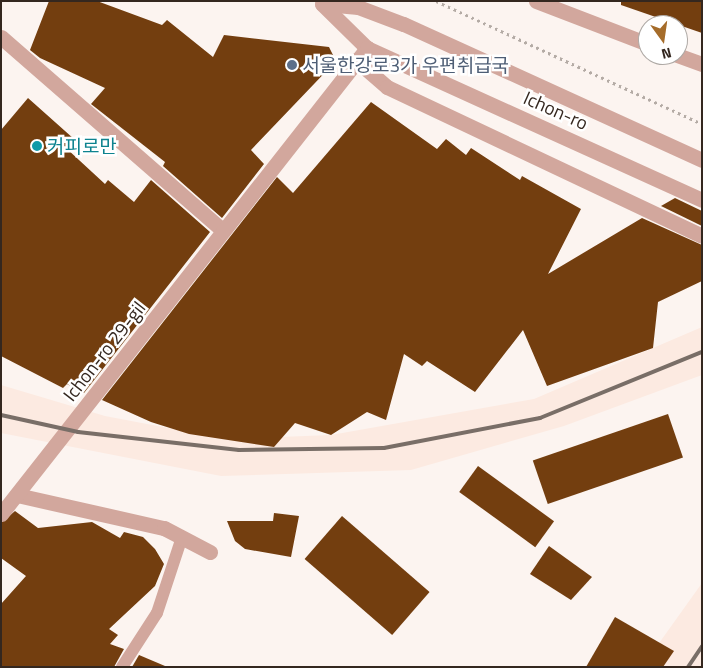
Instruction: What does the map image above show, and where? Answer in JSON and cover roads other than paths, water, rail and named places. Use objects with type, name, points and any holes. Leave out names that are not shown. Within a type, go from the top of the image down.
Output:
[{"type":"street","points":[[536,1],[638,40]]},
{"type":"street","name":"Ichon-ro","points":[[320,2],[366,48],[576,140],[702,200]]},
{"type":"street","name":"Ichon-ro","points":[[320,2],[358,7],[403,24],[588,110],[702,160]]},
{"type":"street","points":[[1,37],[223,231]]},
{"type":"street","name":"Ichon-ro 29-gil","points":[[1,514],[366,48]]},
{"type":"street","points":[[688,59],[702,64]]},
{"type":"street","points":[[356,60],[387,87],[702,236]]},
{"type":"street","points":[[17,495],[164,528],[210,552]]},
{"type":"lane","points":[[122,667],[157,613],[182,537]]},
{"type":"railway","points":[[1,415],[78,432],[239,450],[384,448],[540,418],[702,352]]},
{"type":"railway","points":[[688,667],[702,646]]},
{"type":"place","name":"서울한강로3가 우편취급국","points":[[292,65]]},
{"type":"place","name":"커피로만","points":[[37,146]]}]
